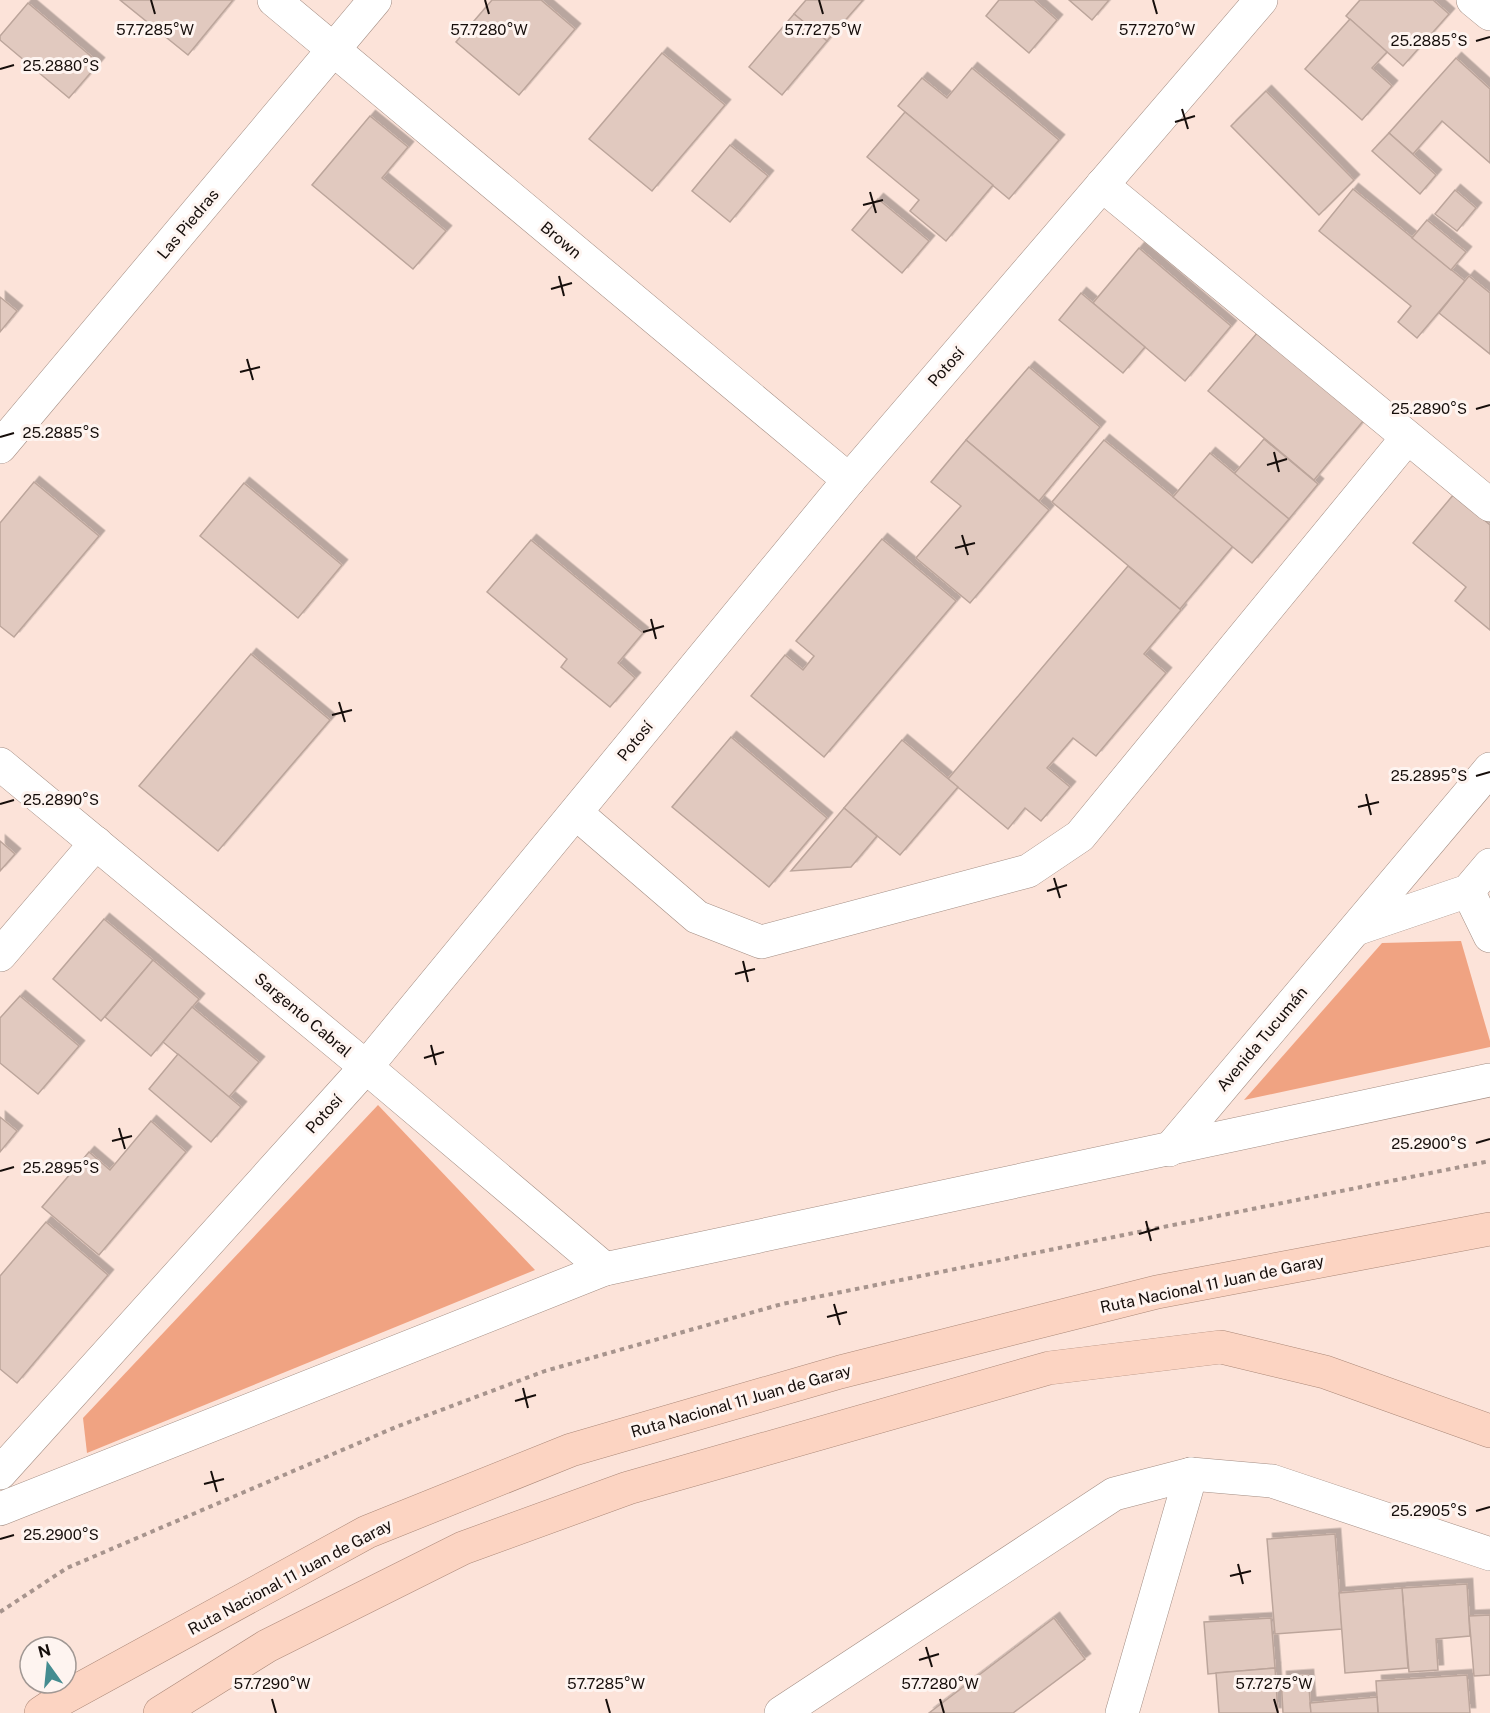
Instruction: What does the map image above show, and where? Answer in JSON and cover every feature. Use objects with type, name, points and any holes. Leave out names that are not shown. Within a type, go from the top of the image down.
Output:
[{"type":"highway","name":"Ruta Nacional 11 Juan de Garay","points":[[41,1713],[62,1699],[367,1532],[571,1449],[840,1372],[1157,1292],[1490,1229]]},
{"type":"highway","points":[[160,1713],[267,1646],[463,1548],[628,1488],[1048,1368],[1221,1347],[1325,1372],[1490,1431]]},
{"type":"street","name":"Brown","points":[[274,0],[849,480]]},
{"type":"street","name":"Las Piedras","points":[[0,447],[375,0]]},
{"type":"street","name":"Potosí","points":[[0,1473],[366,1067],[849,480],[1261,0]]},
{"type":"street","points":[[1473,0],[1490,14]]},
{"type":"street","points":[[1102,185],[1490,505]]},
{"type":"street","points":[[576,813],[697,917],[761,942],[1028,871],[1080,836],[1407,438]]},
{"type":"street","name":"Sargento Cabral","points":[[0,764],[366,1067],[605,1269]]},
{"type":"street","name":"Avenida Tucumán","points":[[1169,1150],[1490,769]]},
{"type":"street","points":[[0,955],[96,843]]},
{"type":"street","points":[[1356,928],[1468,891],[1490,865]]},
{"type":"street","points":[[1468,891],[1490,936]]},
{"type":"street","points":[[0,1509],[605,1269],[1490,1080]]},
{"type":"street","points":[[1122,1713],[1191,1474]]},
{"type":"street","points":[[781,1713],[1114,1494],[1191,1474],[1272,1481],[1490,1554]]},
{"type":"path","points":[[0,1612],[67,1568],[396,1427],[545,1371],[782,1304],[1490,1161]]},
{"type":"shaded area","points":[[1461,941],[1490,1047],[1244,1100],[1382,943]]},
{"type":"shaded area","points":[[378,1105],[535,1270],[87,1453],[83,1418]]},
{"type":"building","points":[[120,0],[233,0],[188,55]]},
{"type":"building","points":[[492,0],[541,0],[575,29],[519,95],[456,42]]},
{"type":"building","points":[[806,0],[863,0],[827,41],[794,14]]},
{"type":"building","points":[[999,0],[1034,0],[1057,20],[1029,53],[986,16]]},
{"type":"building","points":[[1069,0],[1109,0],[1092,20]]},
{"type":"building","points":[[1360,0],[1433,0],[1449,14],[1403,66],[1346,16]]},
{"type":"building","points":[[28,3],[99,63],[69,98],[0,40],[0,36]]},
{"type":"building","points":[[794,14],[827,41],[782,95],[749,67]]},
{"type":"building","points":[[1350,19],[1387,52],[1372,68],[1392,86],[1362,120],[1305,69]]},
{"type":"building","points":[[662,53],[725,105],[652,191],[589,139]]},
{"type":"building","points":[[1456,58],[1490,89],[1490,163],[1442,121],[1413,154],[1389,133]]},
{"type":"building","points":[[972,68],[1059,140],[1009,199],[898,106],[922,78],[947,98]]},
{"type":"building","points":[[1266,91],[1354,180],[1319,215],[1231,126]]},
{"type":"building","points":[[905,112],[993,185],[946,241],[910,211],[919,200],[867,157]]},
{"type":"building","points":[[370,116],[408,147],[382,178],[446,231],[413,269],[312,185]]},
{"type":"building","points":[[1389,133],[1436,175],[1420,194],[1372,151]]},
{"type":"building","points":[[730,145],[768,176],[730,222],[692,191]]},
{"type":"building","points":[[1353,189],[1465,281],[1417,338],[1398,322],[1411,306],[1319,231]]},
{"type":"building","points":[[1455,190],[1476,208],[1457,231],[1435,214]]},
{"type":"building","points":[[878,199],[929,241],[902,273],[852,230]]},
{"type":"building","points":[[1427,220],[1466,252],[1451,270],[1412,238]]},
{"type":"building","points":[[1139,248],[1231,326],[1185,381],[1093,303]]},
{"type":"building","points":[[1469,276],[1490,293],[1490,354],[1439,313]]},
{"type":"building","points":[[1081,293],[1145,347],[1123,373],[1059,320]]},
{"type":"building","points":[[0,297],[17,311],[0,332]]},
{"type":"building","points":[[1258,332],[1364,420],[1314,480],[1208,391]]},
{"type":"building","points":[[1029,367],[1100,427],[1039,501],[966,440]]},
{"type":"building","points":[[1264,439],[1318,484],[1289,519],[1234,474]]},
{"type":"building","points":[[966,440],[1049,510],[970,603],[916,558],[961,506],[931,482]]},
{"type":"building","points":[[1104,440],[1233,546],[1180,609],[1052,502]]},
{"type":"building","points":[[1210,453],[1289,519],[1252,563],[1173,497]]},
{"type":"building","points":[[34,482],[99,536],[14,637],[0,626],[0,523]]},
{"type":"building","points":[[244,483],[342,565],[298,618],[200,536]]},
{"type":"building","points":[[1454,494],[1490,525],[1490,630],[1455,601],[1466,587],[1413,543]]},
{"type":"building","points":[[882,539],[956,601],[824,757],[751,696],[785,655],[803,670],[814,656],[796,641]]},
{"type":"building","points":[[531,540],[643,633],[618,663],[635,678],[610,707],[561,667],[567,659],[487,592]]},
{"type":"building","points":[[1128,566],[1181,610],[1144,654],[1166,673],[1096,756],[1073,738],[1047,768],[1070,787],[1041,821],[1025,808],[1008,829],[948,779]]},
{"type":"building","points":[[251,654],[330,720],[218,851],[139,786]]},
{"type":"building","points":[[731,737],[827,818],[769,887],[672,807]]},
{"type":"building","points":[[902,740],[958,787],[900,855],[844,808]]},
{"type":"building","points":[[844,808],[877,836],[851,867],[791,871]]},
{"type":"building","points":[[0,841],[15,854],[0,871]]},
{"type":"building","points":[[104,919],[153,960],[101,1021],[53,979]]},
{"type":"building","points":[[153,960],[199,999],[151,1056],[105,1017]]},
{"type":"building","points":[[20,996],[79,1046],[38,1094],[0,1063],[0,1018]]},
{"type":"building","points":[[192,1007],[259,1062],[229,1097],[163,1042]]},
{"type":"building","points":[[178,1054],[241,1107],[211,1142],[149,1089]]},
{"type":"building","points":[[0,1117],[17,1131],[0,1152]]},
{"type":"building","points":[[151,1121],[186,1152],[99,1255],[42,1207],[89,1152],[110,1170]]},
{"type":"building","points":[[46,1222],[108,1275],[17,1383],[0,1369],[0,1276]]},
{"type":"building","points":[[1335,1534],[1342,1629],[1275,1634],[1267,1539]]},
{"type":"building","points":[[1467,1584],[1470,1636],[1436,1639],[1438,1670],[1409,1672],[1402,1588]]},
{"type":"building","points":[[1402,1588],[1408,1668],[1345,1673],[1339,1593]]},
{"type":"building","points":[[1490,1615],[1490,1675],[1474,1676],[1469,1616]]},
{"type":"building","points":[[1054,1618],[1085,1659],[1013,1713],[929,1713]]},
{"type":"building","points":[[1271,1618],[1275,1668],[1208,1674],[1204,1622]]},
{"type":"building","points":[[1275,1668],[1278,1713],[1219,1713],[1216,1673]]},
{"type":"building","points":[[1308,1675],[1311,1713],[1283,1713],[1281,1677]]},
{"type":"building","points":[[1467,1675],[1470,1713],[1378,1713],[1376,1681]]},
{"type":"building","points":[[1377,1697],[1378,1713],[1311,1713],[1310,1703]]}]
